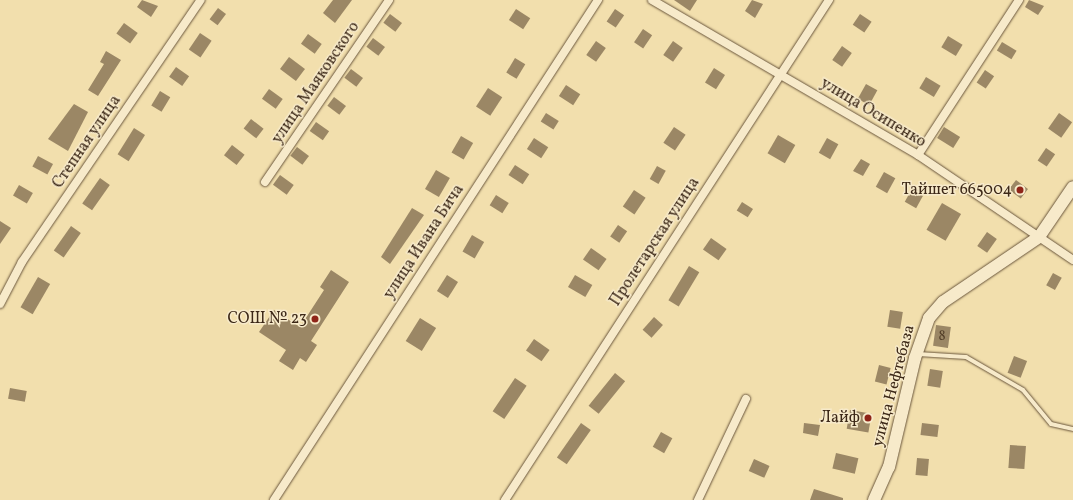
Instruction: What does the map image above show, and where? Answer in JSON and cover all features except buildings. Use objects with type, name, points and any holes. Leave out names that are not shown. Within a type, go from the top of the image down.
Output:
[{"type":"main road","points":[[1039,237],[1073,187]]},
{"type":"main road","name":"улица Нефтебаза","points":[[874,500],[889,466],[916,354],[929,318],[943,302],[1039,237]]},
{"type":"street","name":"Степная улица","points":[[0,304],[22,262],[201,0]]},
{"type":"street","name":"улица Маяковского","points":[[265,182],[389,0]]},
{"type":"street","name":"улица Ивана Бича","points":[[274,500],[598,0]]},
{"type":"street","name":"улица Осипенко","points":[[652,0],[780,73],[918,155],[1073,260]]},
{"type":"street","name":"Пролетарская улица","points":[[505,500],[780,73],[829,0]]},
{"type":"street","points":[[918,155],[1019,0]]},
{"type":"street","points":[[698,500],[746,399]]},
{"type":"lane","points":[[916,354],[966,357],[1023,390],[1051,424],[1073,429]]},
{"type":"place","name":"Тайшет 665004","points":[[1020,190]]},
{"type":"place","name":"СОШ № 23","points":[[315,319]]},
{"type":"place","name":"Лайф","points":[[868,418]]}]
